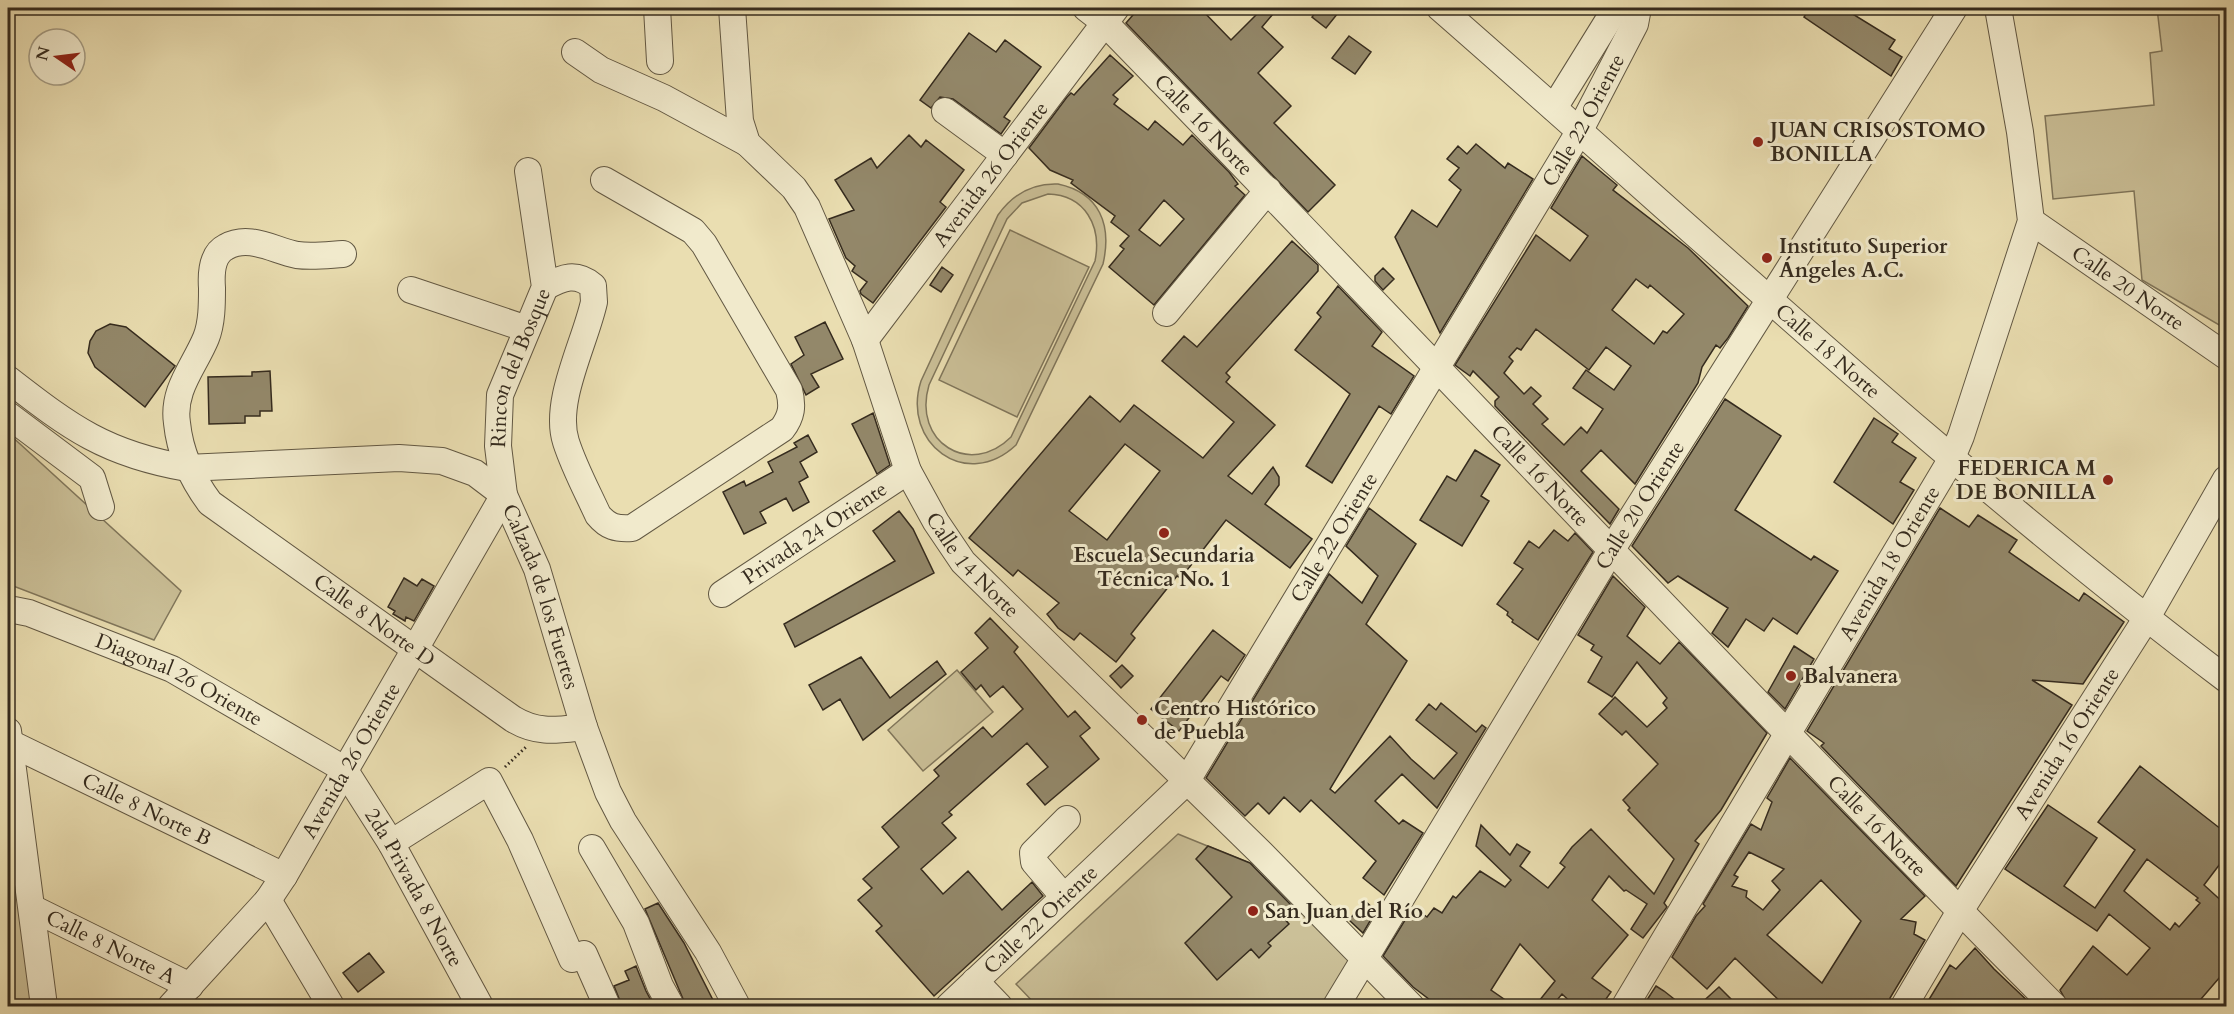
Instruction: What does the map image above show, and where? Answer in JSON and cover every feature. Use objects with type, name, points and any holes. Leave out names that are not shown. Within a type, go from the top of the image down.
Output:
[{"type":"street","points":[[657,8],[660,61]]},
{"type":"street","points":[[732,8],[740,121],[747,143]]},
{"type":"street","name":"Calle 18 Norte","points":[[1440,8],[1768,301],[1951,460],[2146,619],[2226,680]]},
{"type":"street","name":"Calle 22 Oriente","points":[[1554,108],[1616,8]]},
{"type":"street","name":"Calle 22 Oriente","points":[[949,1006],[1186,782],[1579,132],[1635,24],[1638,8]]},
{"type":"street","name":"Calle 20 Oriente","points":[[1336,1006],[1366,961],[1612,549],[1953,8]]},
{"type":"street","name":"Avenida 18 Oriente","points":[[1624,1006],[1951,460],[1961,436],[2031,221],[2020,132],[1998,8]]},
{"type":"street","name":"Avenida 26 Oriente","points":[[865,340],[1005,155],[1102,12]]},
{"type":"street","name":"Calle 16 Norte","points":[[1102,12],[1436,368],[1788,734],[2054,1006]]},
{"type":"street","name":"Calle 14 Norte","points":[[575,52],[601,70],[664,98],[747,143],[794,188],[807,207],[865,340],[908,471],[936,522],[963,562],[1261,853],[1411,1006]]},
{"type":"street","points":[[945,111],[1005,155]]},
{"type":"street","name":"Rincon del Bosque","points":[[504,495],[497,418],[507,374],[545,287],[528,171]]},
{"type":"street","points":[[545,287],[564,277],[583,278],[593,286],[594,302],[564,402],[562,422],[570,452],[598,515],[606,524],[618,529],[632,528],[782,429],[790,418],[792,404],[789,390],[704,244],[693,231],[604,180]]},
{"type":"street","points":[[1166,313],[1268,190]]},
{"type":"street","name":"Calle 20 Norte","points":[[2031,221],[2226,356]]},
{"type":"street","points":[[187,468],[177,423],[176,405],[182,384],[207,337],[212,303],[214,261],[223,248],[237,241],[257,243],[296,255],[343,254]]},
{"type":"street","points":[[411,290],[527,329]]},
{"type":"street","name":"Calzada de los Fuertes","points":[[8,379],[64,422],[94,441],[122,452],[187,468],[399,458],[442,461],[475,473],[504,495],[537,569],[585,727],[608,792],[623,821],[690,921],[736,1006]]},
{"type":"street","points":[[8,416],[92,478],[101,507]]},
{"type":"street","name":"Calle 8 Norte D","points":[[187,468],[210,503],[513,720],[527,728],[543,732],[585,727]]},
{"type":"street","name":"Privada 24 Oriente","points":[[722,594],[908,471]]},
{"type":"street","name":"Avenida 16 Oriente","points":[[1904,1006],[1960,911],[2146,619],[2226,479]]},
{"type":"street","name":"Avenida 26 Oriente","points":[[171,1006],[268,900],[284,876],[344,768],[504,495]]},
{"type":"street","name":"Diagonal 26 Oriente","points":[[8,612],[29,613],[172,669],[344,768]]},
{"type":"street","points":[[9,736],[44,1006]]},
{"type":"street","name":"Calle 8 Norte B","points":[[9,736],[284,876]]},
{"type":"street","name":"2da Privada 8 Norte","points":[[344,768],[390,843],[480,1006]]},
{"type":"street","points":[[390,843],[489,781],[520,840],[572,958],[584,954],[607,1006]]},
{"type":"street","points":[[1064,897],[1034,862],[1033,853],[1067,819]]},
{"type":"street","points":[[592,848],[636,923],[660,986],[671,1006]]},
{"type":"street","points":[[268,900],[331,1006]]},
{"type":"street","name":"Calle 8 Norte A","points":[[32,908],[190,986]]},
{"type":"street","points":[[975,981],[999,1006]]},
{"type":"path","points":[[489,781],[543,732]]},
{"type":"shaded area","points":[[2157,8],[2226,8],[2226,329],[2142,280],[2134,191],[2053,199],[2045,116],[2154,105],[2150,53],[2162,51]]},
{"type":"shaded area","points":[[1049,184],[1072,188],[1093,203],[1100,213],[1106,236],[1103,264],[1016,445],[997,458],[977,464],[959,462],[942,454],[929,441],[920,424],[917,403],[921,381],[998,215],[1010,201],[1024,191]],"holes":[[[1048,194],[1061,196],[1081,206],[1088,215],[1096,236],[1095,261],[1011,437],[995,449],[978,454],[963,454],[948,448],[937,437],[929,423],[926,405],[929,385],[1007,219],[1022,203]]]},
{"type":"shaded area","points":[[1010,230],[1089,267],[1017,417],[939,380]]},
{"type":"shaded area","points":[[8,433],[181,591],[154,640],[8,584]]},
{"type":"shaded area","points":[[957,670],[993,712],[923,771],[888,730]]},
{"type":"shaded area","points":[[8,764],[37,1006],[8,1006]]},
{"type":"shaded area","points":[[1178,834],[1259,867],[1353,964],[1324,1006],[1037,1006],[1016,984]]},
{"type":"building","points":[[1139,8],[1200,8],[1231,40],[1263,8],[1278,8],[1262,27],[1283,47],[1258,73],[1291,106],[1274,123],[1335,185],[1308,212],[1126,23]]},
{"type":"building","points":[[1319,8],[1342,8],[1326,28],[1312,17]]},
{"type":"building","points":[[1810,8],[1843,8],[1895,40],[1889,49],[1902,57],[1891,76],[1804,17]]},
{"type":"building","points":[[969,33],[996,52],[1005,40],[1041,67],[1004,117],[1010,121],[1001,134],[953,99],[940,97],[931,108],[920,100]]},
{"type":"building","points":[[1349,36],[1371,52],[1355,74],[1332,58]]},
{"type":"building","points":[[1110,55],[1133,76],[1113,95],[1118,99],[1114,104],[1148,130],[1155,121],[1183,145],[1192,135],[1229,172],[1238,184],[1235,186],[1245,195],[1154,305],[1109,267],[1124,249],[1120,246],[1129,236],[1111,222],[1115,216],[1071,183],[1073,180],[1050,170],[1029,148],[1067,97],[1071,93],[1074,95]],"holes":[[[1164,200],[1184,219],[1160,246],[1139,230]]]},
{"type":"building","points":[[909,135],[921,147],[926,140],[964,170],[940,202],[946,207],[873,303],[861,294],[860,291],[867,282],[852,271],[855,266],[846,258],[829,219],[854,210],[835,180],[871,158],[877,168]]},
{"type":"building","points":[[1476,144],[1505,168],[1508,163],[1533,179],[1440,333],[1395,237],[1412,210],[1437,227],[1461,190],[1449,180],[1459,168],[1447,159],[1458,146],[1467,154]]},
{"type":"building","points":[[1582,156],[1617,185],[1613,190],[1688,248],[1748,306],[1728,338],[1720,348],[1716,345],[1702,367],[1698,383],[1635,484],[1601,450],[1581,471],[1619,509],[1610,524],[1495,406],[1495,401],[1499,397],[1473,371],[1470,376],[1455,365],[1536,235],[1570,261],[1588,236],[1551,208]],"holes":[[[1636,279],[1648,288],[1650,285],[1684,314],[1667,333],[1663,331],[1654,344],[1612,310]],[[1536,329],[1589,370],[1606,347],[1631,366],[1614,390],[1586,370],[1573,388],[1603,409],[1587,433],[1581,427],[1564,445],[1542,424],[1548,419],[1533,404],[1541,396],[1531,387],[1524,394],[1504,373],[1513,361],[1509,357],[1517,348],[1521,350]]]},
{"type":"building","points":[[1292,241],[1318,265],[1318,271],[1226,373],[1230,377],[1226,382],[1275,425],[1228,476],[1252,494],[1273,467],[1279,477],[1279,485],[1265,504],[1312,539],[1290,568],[1226,520],[1181,578],[1177,576],[1131,634],[1135,638],[1116,662],[1080,633],[1074,640],[1058,628],[1047,614],[1059,603],[1018,570],[1013,576],[969,538],[1090,396],[1120,422],[1134,405],[1203,458],[1234,422],[1162,361],[1184,336],[1197,347]],"holes":[[[1125,444],[1160,471],[1107,540],[1069,511]]]},
{"type":"building","points":[[942,267],[953,275],[941,292],[930,285]]},
{"type":"building","points":[[1383,268],[1394,279],[1383,290],[1375,281],[1375,276]]},
{"type":"building","points":[[1338,286],[1382,332],[1372,346],[1414,376],[1391,414],[1379,406],[1332,483],[1306,466],[1350,394],[1295,350],[1321,317],[1317,313]]},
{"type":"building","points":[[825,322],[843,359],[811,374],[819,387],[806,395],[791,364],[804,355],[795,337]]},
{"type":"building","points":[[110,324],[126,327],[175,366],[145,407],[95,367],[88,353],[90,341],[96,331]]},
{"type":"building","points":[[270,371],[272,411],[260,411],[260,416],[245,416],[245,423],[209,424],[208,377],[252,376],[252,372]]},
{"type":"building","points":[[1725,399],[1781,436],[1735,510],[1811,560],[1814,556],[1838,571],[1797,634],[1773,618],[1764,631],[1746,619],[1728,647],[1712,633],[1728,608],[1678,576],[1668,583],[1632,546]]},
{"type":"building","points":[[873,413],[890,465],[877,474],[852,424]]},
{"type":"building","points":[[1874,418],[1898,434],[1892,442],[1916,458],[1900,482],[1914,490],[1893,524],[1834,482]]},
{"type":"building","points":[[808,435],[817,452],[800,462],[808,477],[799,482],[809,502],[793,511],[786,498],[760,512],[766,523],[744,534],[723,492],[744,481],[746,486],[773,472],[768,462],[797,447],[794,443]]},
{"type":"building","points":[[1475,450],[1500,465],[1481,496],[1489,501],[1462,546],[1420,520],[1447,476],[1456,481]]},
{"type":"building","points":[[1369,508],[1416,544],[1366,624],[1407,661],[1330,789],[1335,793],[1390,736],[1434,779],[1457,753],[1416,720],[1429,704],[1436,710],[1441,703],[1476,732],[1482,725],[1486,728],[1437,808],[1402,774],[1375,801],[1399,824],[1403,820],[1423,833],[1384,895],[1363,878],[1376,861],[1311,800],[1300,812],[1284,797],[1269,814],[1258,803],[1245,816],[1206,778],[1329,574],[1362,603],[1378,576],[1346,546]]},
{"type":"building","points":[[1940,508],[1969,527],[1978,515],[2017,540],[2009,552],[2079,601],[2084,593],[2124,622],[2083,684],[2032,680],[2072,705],[1956,886],[1821,746],[1824,743],[1807,731]]},
{"type":"building","points":[[899,511],[913,529],[934,573],[795,647],[784,624],[895,561],[873,531]]},
{"type":"building","points":[[1554,530],[1568,541],[1575,533],[1593,552],[1538,640],[1512,622],[1513,620],[1507,615],[1508,612],[1497,604],[1523,569],[1514,563],[1529,541],[1539,548]]},
{"type":"building","points":[[1613,576],[1645,607],[1627,636],[1660,664],[1679,642],[1767,733],[1721,810],[1695,841],[1699,844],[1664,903],[1667,907],[1643,938],[1631,929],[1647,904],[1626,890],[1624,891],[1609,876],[1592,900],[1628,935],[1592,978],[1611,992],[1601,1006],[1575,1006],[1562,994],[1552,1006],[1535,1006],[1555,981],[1520,944],[1491,990],[1514,1006],[1438,1006],[1413,987],[1383,956],[1413,907],[1427,917],[1434,908],[1442,913],[1453,896],[1456,898],[1480,871],[1505,887],[1511,880],[1476,846],[1481,825],[1510,855],[1517,844],[1530,852],[1520,866],[1548,888],[1565,867],[1560,863],[1572,847],[1591,829],[1654,894],[1674,859],[1628,810],[1630,808],[1623,800],[1658,764],[1626,731],[1622,735],[1599,714],[1615,697],[1647,727],[1667,708],[1663,703],[1667,698],[1637,662],[1612,697],[1588,682],[1602,657],[1591,650],[1594,645],[1578,635]]},
{"type":"building","points":[[404,578],[417,586],[422,579],[434,586],[414,621],[406,617],[405,621],[393,614],[395,611],[388,607]]},
{"type":"building","points":[[990,618],[1018,647],[1014,652],[1068,717],[1075,711],[1090,728],[1080,736],[1099,759],[1045,805],[1027,784],[1048,767],[1027,743],[949,812],[952,815],[942,823],[956,838],[921,869],[943,894],[968,871],[1002,910],[1032,882],[1043,896],[934,996],[876,931],[882,926],[858,900],[872,888],[863,879],[899,847],[882,827],[939,776],[934,770],[983,727],[992,737],[1023,709],[1003,686],[990,697],[981,685],[976,690],[961,672],[988,648],[975,633]]},
{"type":"building","points":[[1213,630],[1245,655],[1228,681],[1221,676],[1179,731],[1151,709]]},
{"type":"building","name":"Balvanera","points":[[1794,646],[1814,659],[1785,709],[1768,692]]},
{"type":"building","points":[[861,657],[890,698],[937,661],[946,674],[863,740],[840,699],[823,710],[809,685]]},
{"type":"building","points":[[1122,665],[1133,676],[1121,688],[1110,676]]},
{"type":"building","points":[[1790,758],[1925,896],[1901,919],[1916,922],[1914,934],[1925,940],[1890,998],[1889,1006],[1785,1006],[1735,958],[1707,989],[1672,957],[1696,916],[1705,906],[1703,904],[1751,824],[1761,830],[1772,802],[1767,798]],"holes":[[[1749,852],[1784,869],[1772,881],[1780,890],[1763,910],[1746,897],[1747,891],[1732,886],[1738,877],[1734,875]],[[1821,880],[1861,921],[1822,983],[1767,935]]]},
{"type":"building","points":[[2140,766],[2226,833],[2226,856],[2204,885],[2226,905],[2226,970],[2195,1006],[2069,1006],[2060,990],[2093,946],[2127,975],[2150,948],[2109,914],[2097,931],[2005,869],[2048,805],[2097,838],[2064,886],[2095,908],[2135,850],[2098,822]],"holes":[[[2147,859],[2198,898],[2196,900],[2200,903],[2179,927],[2175,923],[2170,930],[2124,891]]]},
{"type":"building","name":"San Juan del Río","points":[[1208,846],[1250,863],[1293,907],[1283,917],[1289,924],[1268,943],[1271,946],[1259,958],[1251,949],[1217,980],[1185,943],[1232,897],[1196,859]]},
{"type":"building","points":[[1365,901],[1376,911],[1363,933],[1349,920]]},
{"type":"building","points":[[658,903],[684,943],[716,1006],[686,1006],[645,909]]},
{"type":"building","points":[[1975,948],[2033,1006],[1925,1006],[1950,965],[1956,969]]},
{"type":"building","points":[[369,953],[384,972],[358,992],[343,973]]},
{"type":"building","points":[[636,966],[654,1006],[622,1006],[614,986],[629,980],[625,971]]},
{"type":"building","points":[[1656,986],[1664,991],[1683,1006],[1643,1006]]},
{"type":"building","points":[[1719,987],[1731,999],[1724,1006],[1698,1006]]},
{"type":"place","name":"JUAN CRISOSTOMO BONILLA","points":[[1758,142]]},
{"type":"place","name":"Instituto Superior Ángeles A.C.","points":[[1767,258]]},
{"type":"place","name":"FEDERICA M DE BONILLA","points":[[2108,480]]},
{"type":"place","name":"Escuela Secundaria Técnica No. 1","points":[[1164,533]]},
{"type":"place","name":"Balvanera","points":[[1791,676]]},
{"type":"place","name":"Centro Histórico de Puebla","points":[[1142,720]]},
{"type":"place","name":"San Juan del Río","points":[[1253,911]]}]
